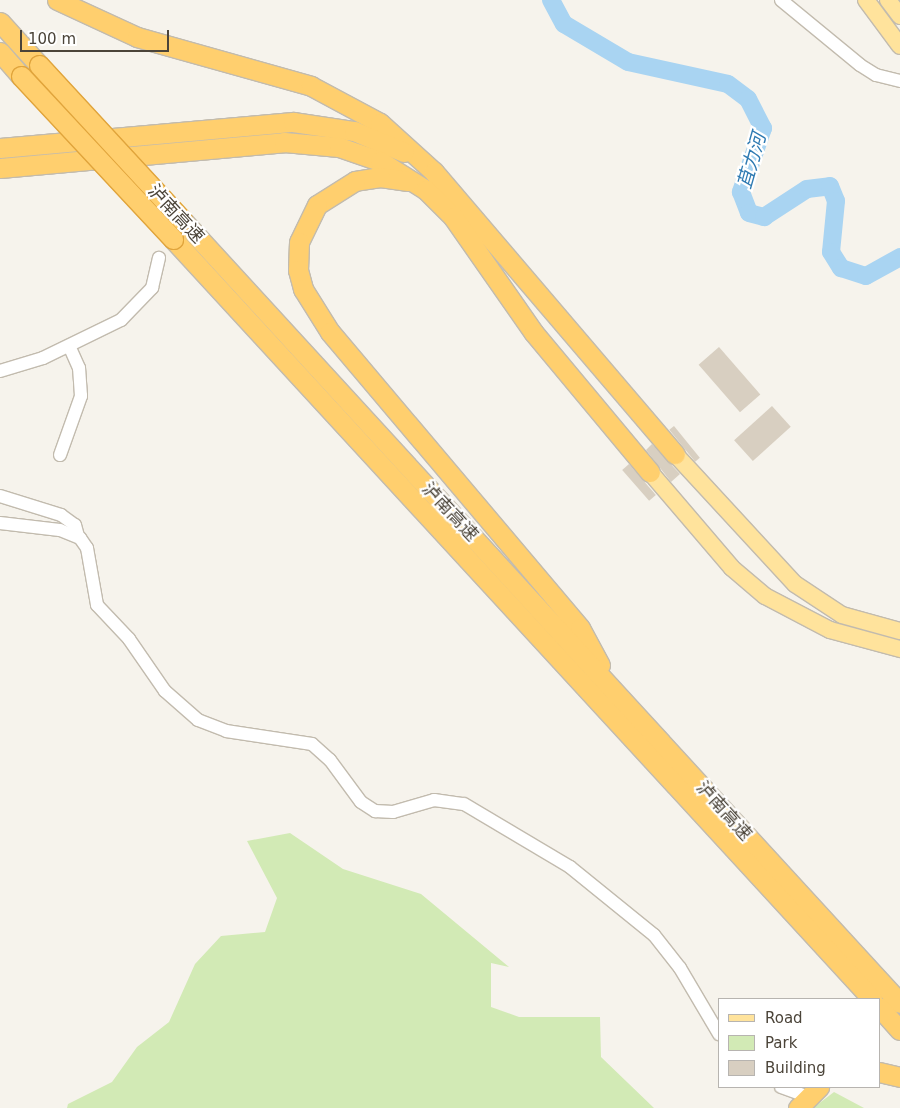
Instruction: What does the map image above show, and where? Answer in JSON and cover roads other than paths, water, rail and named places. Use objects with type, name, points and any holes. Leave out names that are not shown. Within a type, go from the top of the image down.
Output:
[{"type":"highway","points":[[57,0],[137,37],[282,76],[337,98],[380,123],[434,172],[675,454]]},
{"type":"highway","name":"泸南高速","points":[[0,22],[900,1003]]},
{"type":"highway","name":"泸南高速","points":[[0,52],[869,996]]},
{"type":"highway","points":[[0,148],[293,122],[365,134],[434,172]]},
{"type":"highway","points":[[0,168],[301,142],[369,156],[423,188],[453,217],[534,333],[650,472]]},
{"type":"highway","points":[[423,188],[398,179],[371,177],[328,195],[312,211],[300,236],[297,259],[303,289],[330,332],[580,628],[613,689]]},
{"type":"highway","points":[[880,1008],[900,1030]]},
{"type":"highway","points":[[880,1072],[900,1077]]},
{"type":"main road","points":[[866,0],[900,46]]},
{"type":"main road","points":[[888,0],[900,16]]},
{"type":"main road","points":[[675,454],[795,584],[832,610],[876,627],[900,631]]},
{"type":"main road","points":[[650,472],[732,568],[765,596],[812,623],[872,644],[900,649]]},
{"type":"street","points":[[781,0],[860,65],[876,75],[900,81]]},
{"type":"street","points":[[0,371],[69,346],[110,326],[142,301],[155,281],[159,258]]},
{"type":"street","points":[[60,455],[81,396],[79,368],[69,346]]},
{"type":"street","points":[[0,496],[62,515],[75,525],[78,536],[87,548],[97,605],[130,639],[164,691],[190,714],[226,731],[312,744],[330,760],[361,802],[375,810],[452,801],[477,810],[536,844],[600,889],[654,935],[680,968],[718,1032]]},
{"type":"street","points":[[0,523],[78,536]]},
{"type":"street","points":[[784,1088],[808,1097]]},
{"type":"waterway","name":"苴力河","points":[[551,0],[564,24],[628,62],[728,84],[748,99],[763,128],[741,192],[749,213],[764,217],[807,189],[830,186],[836,201],[831,252],[841,268],[866,276],[900,257]]}]
